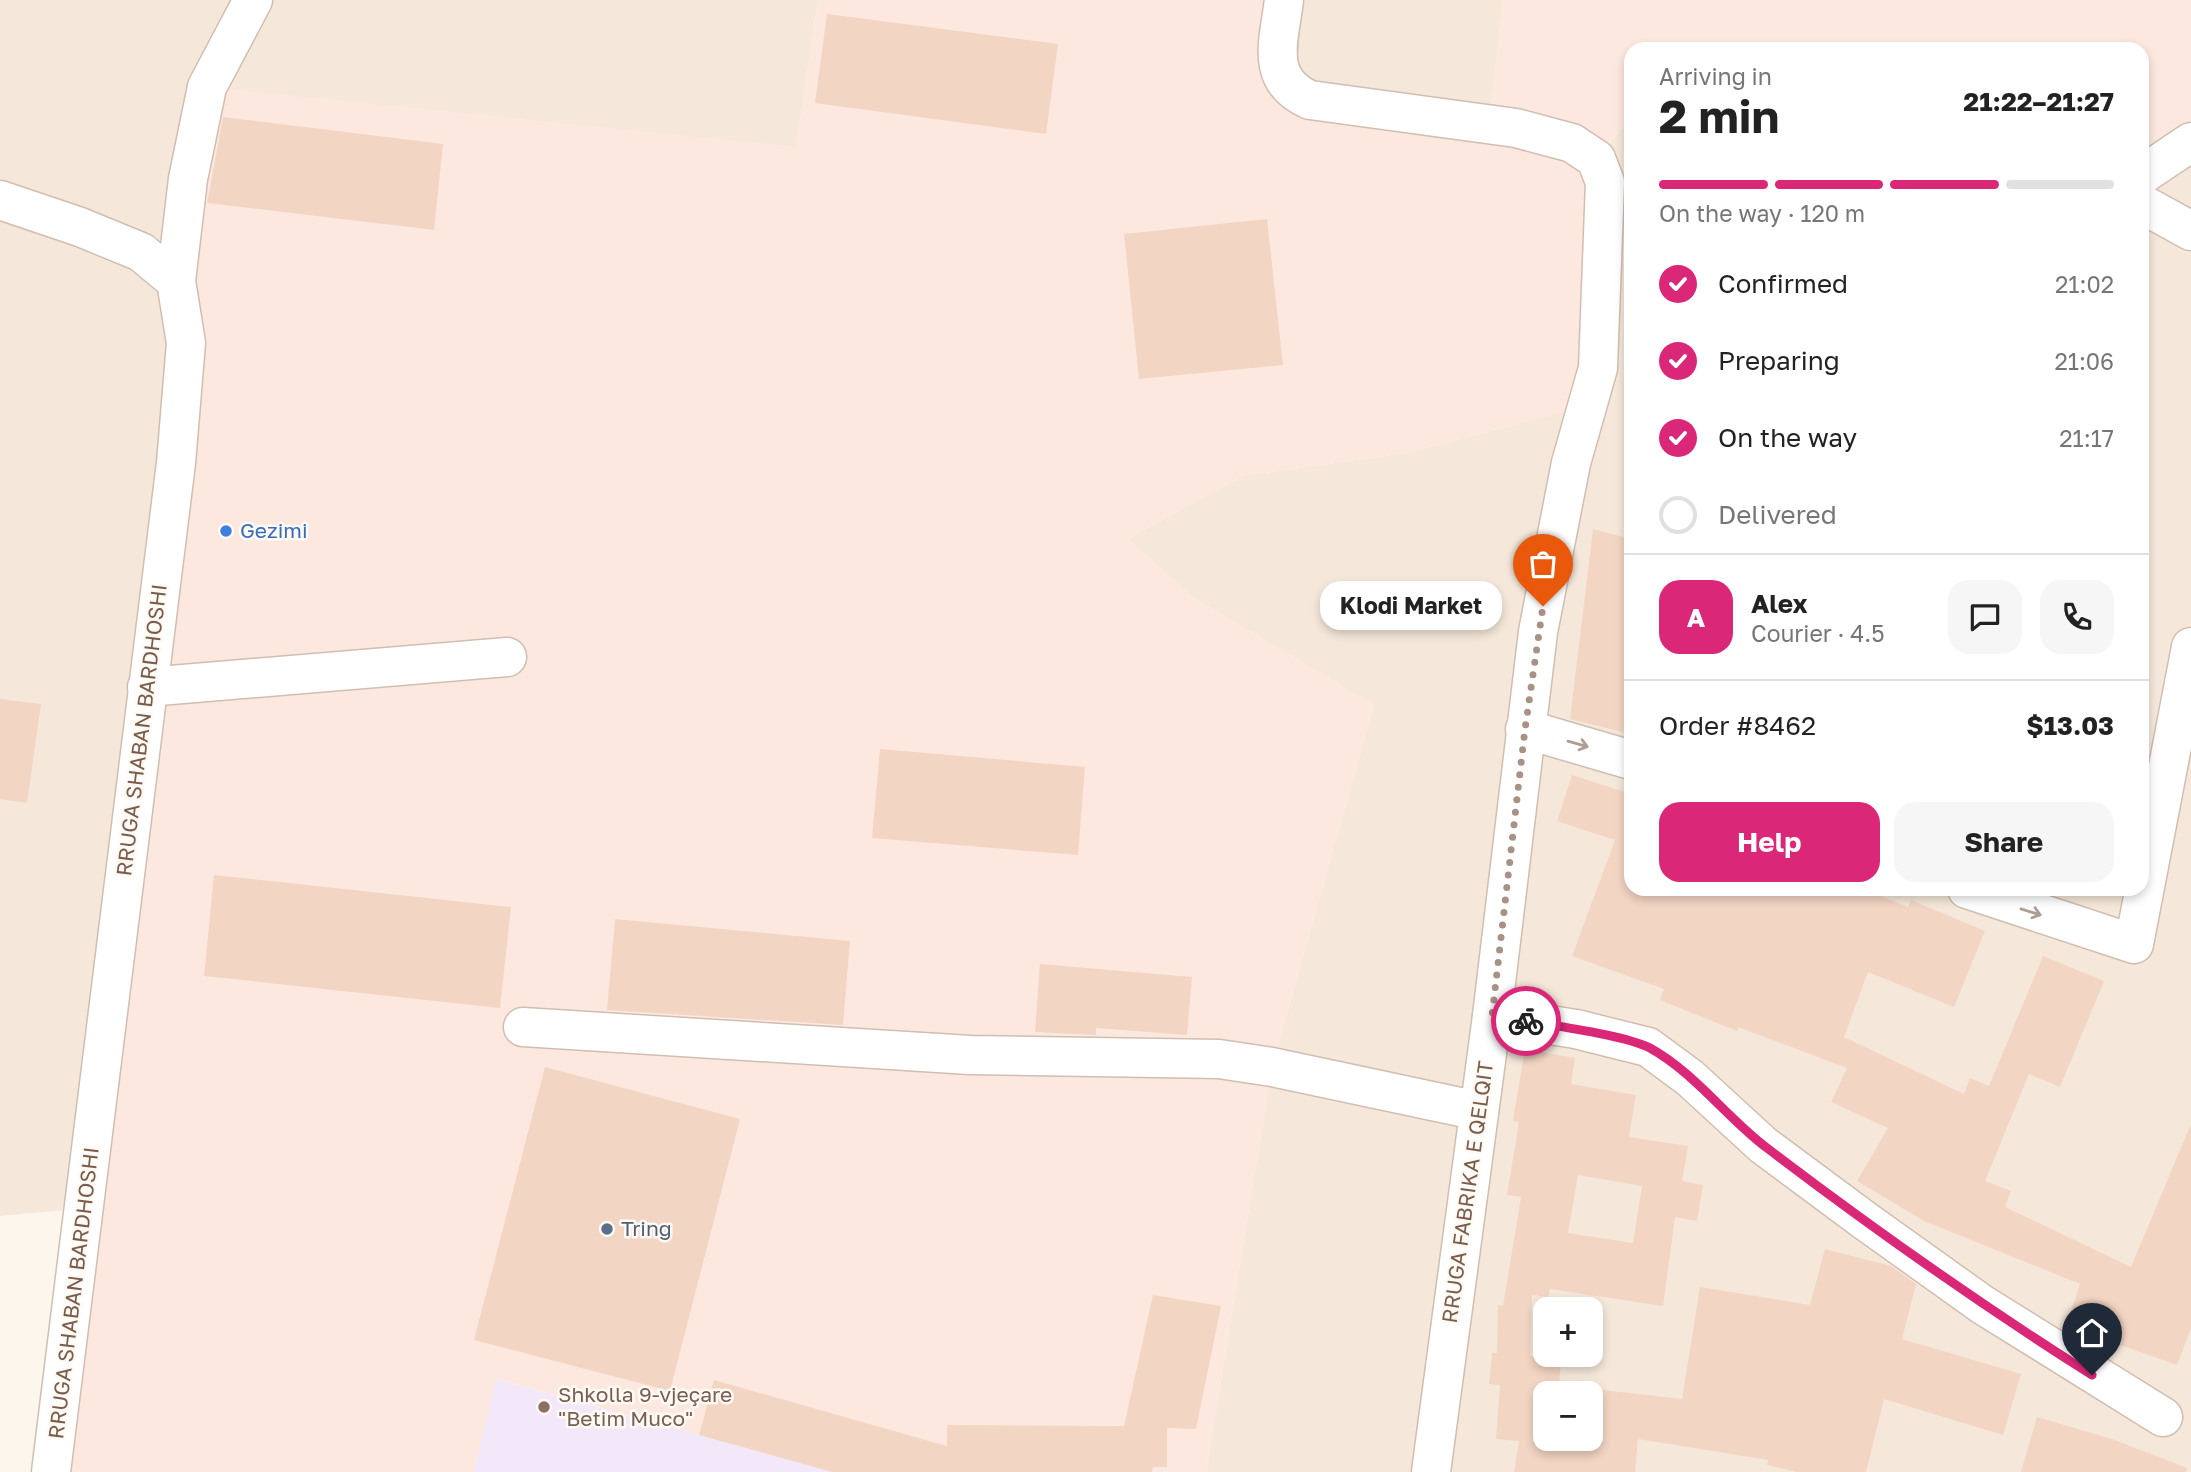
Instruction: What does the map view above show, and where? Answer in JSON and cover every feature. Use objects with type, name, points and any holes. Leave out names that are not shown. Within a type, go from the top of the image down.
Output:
[{"type":"street","name":"RRUGA SHABAN BARDHOSHI","points":[[51,1472],[92,1160],[176,463],[186,343],[176,281],[188,179],[207,87],[253,0]]},
{"type":"street","name":"RRUGA FABRIKA E QELQIT","points":[[1284,0],[1277,58],[1279,73],[1286,86],[1297,95],[1310,100],[1516,128],[1572,143],[1596,159],[1605,181],[1615,363],[1570,463],[1538,632],[1492,1016],[1431,1472]]},
{"type":"street","points":[[2149,170],[2191,142]]},
{"type":"street","points":[[0,200],[80,227],[141,252],[176,281]]},
{"type":"street","points":[[2149,208],[2191,231]]},
{"type":"street","points":[[2149,866],[2191,647]]},
{"type":"street","points":[[147,687],[507,656]]},
{"type":"street","points":[[1525,729],[1624,758]]},
{"type":"street","points":[[1988,896],[2134,944],[2143,896]]},
{"type":"street","points":[[1492,1016],[1576,1029],[1648,1047],[1690,1078],[1763,1145],[1886,1237],[1983,1305],[2163,1417]]},
{"type":"street","points":[[523,1027],[970,1055],[1219,1059],[1272,1067],[1479,1111]]},
{"type":"shaded area","points":[[0,0],[818,0],[796,147],[685,138],[86,1208],[0,1216]]},
{"type":"shaded area","points":[[818,0],[1278,0],[1279,73],[1489,124],[1503,0],[2191,0],[2191,142],[2158,166],[2149,151],[2149,42],[1624,42],[1624,125],[1596,159],[1586,406],[1406,453],[1243,476],[1127,539],[1194,598],[1374,705],[1272,1067],[1206,1472],[833,1472],[497,1379],[474,1472],[51,1472],[207,87],[796,147]]},
{"type":"shaded area","points":[[1278,0],[1503,0],[1489,124],[1297,95]]},
{"type":"shaded area","points":[[1624,126],[1624,896],[2149,896],[2149,151],[2158,166],[2191,142],[2191,1472],[1206,1472],[1272,1067],[1374,705],[1194,598],[1127,539],[1243,476],[1406,453],[1586,406],[1596,159]]},
{"type":"shaded area","name":"Shkolla 9-vjeçare \"Betim Muco\"","points":[[496,1379],[833,1472],[474,1472]]},
{"type":"building","points":[[827,14],[1058,44],[1046,134],[815,103]]},
{"type":"building","points":[[223,117],[443,144],[434,230],[207,203]]},
{"type":"building","points":[[1267,219],[1283,365],[1139,379],[1124,234]]},
{"type":"building","points":[[1593,529],[1624,537],[1624,732],[1570,719]]},
{"type":"building","points":[[0,699],[41,704],[27,803],[0,799]]},
{"type":"building","points":[[880,749],[1085,767],[1078,855],[872,838]]},
{"type":"building","points":[[1572,775],[1624,792],[1624,896],[1880,896],[1908,907],[1911,900],[1985,931],[1954,1007],[1868,972],[1844,1037],[1964,1094],[1970,1078],[1989,1086],[2043,956],[2104,981],[2060,1087],[2029,1074],[1985,1181],[2011,1191],[2005,1207],[2131,1267],[2191,1124],[2191,1328],[2177,1365],[2106,1340],[2107,1335],[2069,1317],[2080,1284],[1924,1221],[1857,1181],[1888,1128],[1831,1102],[1847,1068],[1738,1027],[1737,1031],[1660,1000],[1664,989],[1572,956],[1615,840],[1557,821]]},
{"type":"building","points":[[214,875],[511,907],[500,1008],[204,976]]},
{"type":"building","points":[[615,919],[850,941],[843,1025],[607,1010]]},
{"type":"building","points":[[1040,964],[1192,977],[1187,1035],[1096,1028],[1096,1035],[1035,1032]]},
{"type":"building","points":[[1525,1049],[1575,1058],[1571,1084],[1636,1095],[1629,1137],[1688,1146],[1682,1181],[1703,1185],[1697,1221],[1675,1217],[1663,1306],[1550,1289],[1548,1297],[1532,1295],[1530,1356],[1533,1356],[1533,1367],[1560,1367],[1559,1381],[1533,1381],[1533,1451],[1603,1451],[1603,1390],[1682,1399],[1700,1287],[1810,1305],[1825,1249],[1891,1266],[1916,1284],[1902,1339],[2021,1374],[2003,1435],[1884,1399],[1866,1472],[1797,1472],[1767,1465],[1768,1460],[1638,1439],[1635,1472],[1514,1472],[1519,1441],[1496,1439],[1500,1385],[1489,1384],[1492,1353],[1497,1353],[1498,1305],[1503,1306],[1521,1197],[1507,1195],[1519,1122],[1513,1121]],"holes":[[[1578,1175],[1642,1186],[1633,1243],[1568,1233]]]},
{"type":"building","name":"Tring","points":[[545,1067],[740,1119],[670,1391],[474,1340]]},
{"type":"building","points":[[1153,1295],[1221,1306],[1196,1429],[1167,1428],[1167,1467],[1153,1467],[1152,1472],[832,1472],[699,1435],[714,1380],[947,1446],[947,1425],[1124,1426]]},
{"type":"building","points":[[2037,1417],[2112,1439],[2187,1468],[2186,1472],[2021,1472]]},
{"type":"way so far","points":[[1526,1021],[1492,1016],[1525,729],[1543,606]]},
{"type":"place","name":"Gezimi","points":[[226,531]]},
{"type":"place","name":"Klodi Market","points":[[1543,606]]},
{"type":"place","name":"Tring","points":[[607,1229]]},
{"type":"place","name":"Shkolla 9-vjeçare \"Betim Muco\"","points":[[544,1407]]},
{"type":"route","points":[[1526,1021],[1576,1029],[1648,1047],[1690,1078],[1763,1145],[1864,1220],[1983,1305],[2092,1375]]}]
